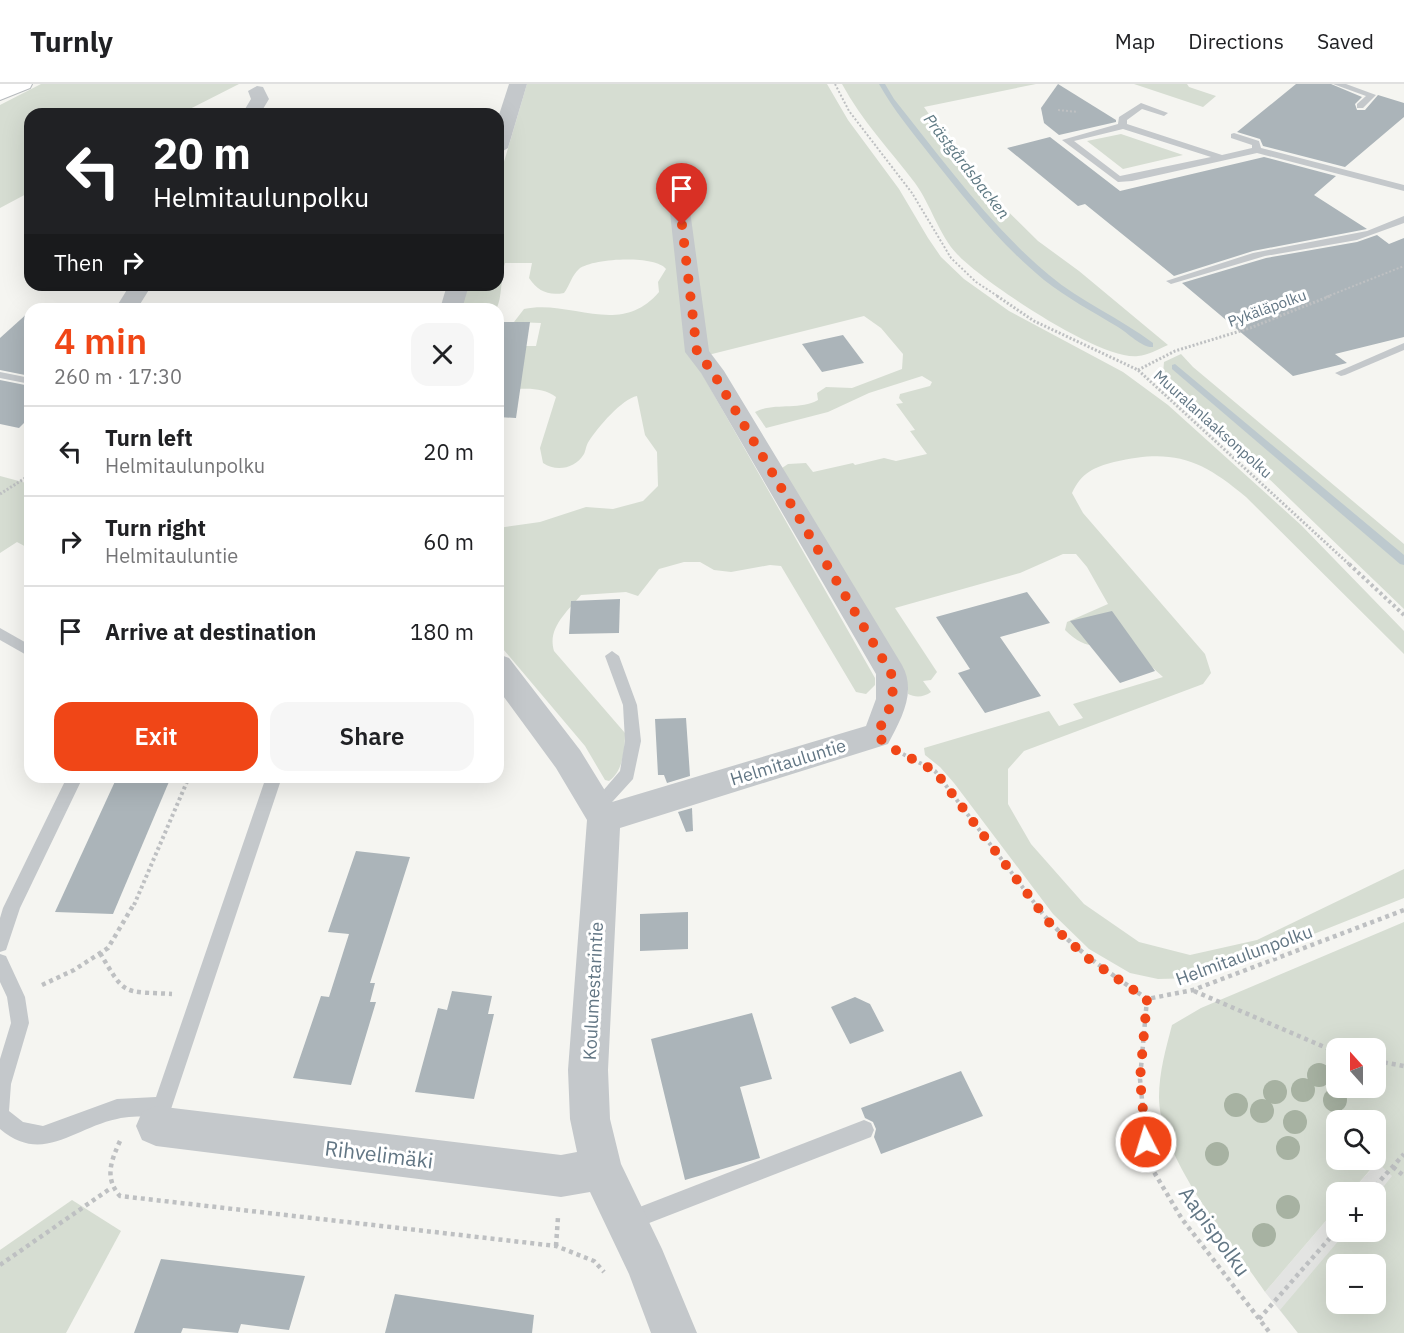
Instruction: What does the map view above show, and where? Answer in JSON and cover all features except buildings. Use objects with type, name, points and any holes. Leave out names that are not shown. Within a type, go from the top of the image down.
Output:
[{"type":"highway","points":[[0,87],[7,84]]},
{"type":"highway","points":[[0,94],[23,84]]},
{"type":"street","points":[[504,129],[518,84]]},
{"type":"street","points":[[255,108],[260,99],[257,91]]},
{"type":"street","points":[[685,192],[679,203],[697,352],[712,371],[891,673],[894,692],[891,709],[876,735]]},
{"type":"street","points":[[504,674],[567,759],[601,813]]},
{"type":"street","name":"Helmitauluntie","points":[[601,813],[876,735]]},
{"type":"street","name":"Koulumestarintie","points":[[601,813],[588,1070],[590,1119],[601,1169],[670,1319],[674,1333]]},
{"type":"street","name":"Rihvelimäki","points":[[151,1113],[561,1176],[601,1169]]},
{"type":"lane","points":[[1337,84],[1372,95],[1360,106]]},
{"type":"lane","points":[[1123,126],[1122,119],[1141,106],[1164,113]]},
{"type":"lane","points":[[1222,158],[1123,126],[1067,140],[1118,179],[1222,158],[1257,150],[1404,188]]},
{"type":"lane","points":[[1234,135],[1256,143],[1257,150]]},
{"type":"lane","points":[[1171,281],[1264,254],[1355,240],[1385,230],[1404,219]]},
{"type":"lane","points":[[1341,373],[1404,346]]},
{"type":"lane","points":[[0,375],[24,380]]},
{"type":"lane","points":[[0,633],[24,648]]},
{"type":"lane","points":[[601,813],[627,774],[633,741],[630,705],[612,656]]},
{"type":"lane","points":[[0,944],[12,908],[72,783]]},
{"type":"lane","points":[[0,1116],[9,1132],[43,1136],[92,1116],[117,1109],[151,1113],[199,996],[272,783]]},
{"type":"lane","points":[[0,967],[16,997],[20,1023],[2,1084],[0,1108]]},
{"type":"lane","points":[[626,1222],[864,1130]]},
{"type":"path","name":"Muuralanlaaksonpolku","points":[[835,84],[849,111],[912,193],[951,258],[976,282],[1034,321],[1138,370],[1404,615]]},
{"type":"path","name":"Pykäläpolku","points":[[1138,370],[1174,351],[1250,328],[1404,266]]},
{"type":"path","points":[[0,494],[24,480]]},
{"type":"path","points":[[876,735],[890,747],[935,771],[1051,925],[1090,960],[1147,999]]},
{"type":"path","points":[[16,997],[74,970],[108,948],[133,907],[186,783]]},
{"type":"path","name":"Helmitaulunpolku","points":[[1147,999],[1193,990],[1404,910]]},
{"type":"path","points":[[100,953],[119,985],[129,991],[199,996]]},
{"type":"path","points":[[1193,990],[1326,1048]]},
{"type":"path","name":"Aapispolku","points":[[1147,999],[1140,1079],[1148,1162],[1182,1219],[1270,1333]]},
{"type":"path","points":[[1386,1062],[1404,1066]]},
{"type":"path","points":[[151,1113],[108,1168],[111,1188],[120,1196],[556,1246],[594,1261],[608,1276]]},
{"type":"path","points":[[1379,1182],[1404,1154]]},
{"type":"path","points":[[1393,1167],[1404,1176]]},
{"type":"path","points":[[0,1265],[111,1188]]},
{"type":"path","points":[[1259,1319],[1326,1242]]},
{"type":"shaded area","points":[[41,84],[239,84],[192,108],[24,108],[24,195],[0,208],[0,105]]},
{"type":"shaded area","points":[[527,84],[827,84],[848,120],[899,189],[941,257],[964,279],[1009,311],[1123,372],[1168,405],[1301,525],[1404,631],[1404,654],[1246,497],[1230,484],[1200,466],[1185,460],[1153,456],[1107,464],[1094,469],[1080,480],[1072,493],[1083,513],[1205,654],[1211,673],[1203,684],[1024,751],[1008,769],[1008,804],[1031,844],[1084,904],[1139,942],[1190,955],[1257,940],[1404,869],[1404,898],[1241,963],[1195,978],[1158,979],[1130,973],[1089,949],[1053,914],[954,783],[925,755],[924,748],[1049,711],[1059,726],[1083,718],[1073,704],[1163,677],[1123,641],[1106,645],[1085,644],[1065,630],[1067,622],[1108,604],[1087,567],[1076,554],[1063,554],[1020,573],[895,608],[937,672],[931,680],[923,681],[931,692],[920,696],[908,694],[908,687],[782,468],[788,464],[806,463],[813,472],[884,458],[896,461],[927,454],[910,431],[915,430],[896,404],[903,403],[899,398],[900,394],[930,386],[932,382],[922,376],[869,393],[828,412],[766,428],[755,412],[770,407],[810,403],[818,400],[817,393],[826,387],[852,388],[902,369],[903,354],[881,328],[864,316],[708,355],[697,365],[875,678],[875,685],[866,694],[856,692],[781,566],[770,565],[731,572],[714,570],[700,562],[684,562],[659,569],[638,596],[626,592],[581,595],[564,614],[556,628],[553,635],[554,651],[625,733],[624,753],[620,766],[614,777],[609,781],[605,780],[585,746],[504,650],[504,527],[540,522],[586,507],[613,509],[643,501],[658,486],[657,452],[645,435],[637,396],[624,402],[604,421],[576,463],[565,468],[554,468],[543,463],[540,448],[556,397],[536,389],[504,390],[504,346],[536,346],[541,323],[514,322],[524,309],[542,307],[594,314],[628,313],[644,306],[659,292],[658,282],[666,269],[660,265],[637,260],[597,262],[579,269],[564,293],[553,294],[540,289],[529,278],[532,263],[505,263],[504,268],[504,162]]},
{"type":"shaded area","points":[[842,84],[1036,84],[924,107],[973,177],[1038,241],[1079,271],[1168,345],[1138,356],[1121,354],[1098,346],[1043,317],[971,267],[951,246],[915,183],[867,123]]},
{"type":"shaded area","points":[[1134,84],[1187,84],[1189,87],[1216,96],[1203,107]]},
{"type":"shaded area","points":[[1121,134],[1183,155],[1123,169],[1087,141]]},
{"type":"shaded area","points":[[465,291],[500,291],[498,303],[462,303]]},
{"type":"shaded area","points":[[1181,354],[1193,367],[1404,544],[1404,609],[1239,450],[1171,392],[1163,373],[1164,362]]},
{"type":"shaded area","points":[[0,476],[24,482],[24,546],[17,542],[0,553]]},
{"type":"shaded area","points":[[1404,922],[1404,1333],[1298,1333],[1280,1310],[1326,1256],[1326,1314],[1386,1314],[1386,1254],[1327,1254],[1338,1242],[1386,1242],[1386,1184],[1392,1176],[1386,1170],[1386,1110],[1326,1110],[1326,1170],[1370,1170],[1360,1182],[1326,1182],[1326,1221],[1265,1292],[1199,1199],[1171,1146],[1162,1121],[1159,1088],[1172,1025],[1201,1008]]},
{"type":"shaded area","points":[[1404,1132],[1404,1333],[1298,1333],[1265,1292],[1326,1221],[1326,1242],[1386,1242],[1386,1182],[1360,1182],[1370,1170],[1386,1170],[1386,1152]]},
{"type":"shaded area","points":[[72,1200],[121,1231],[66,1333],[0,1333],[0,1250]]},
{"type":"waterway","name":"Prästgårdsbacken","points":[[882,84],[891,100],[964,193],[1004,238],[1059,287],[1150,345]]},
{"type":"waterway","name":"Prästgårdsbacken","points":[[1175,367],[1404,561]]},
{"type":"route","points":[[682,225],[697,352],[712,371],[891,673],[894,692],[891,709],[876,735],[890,747],[935,771],[1051,925],[1090,960],[1147,999],[1140,1079],[1146,1142]]}]
